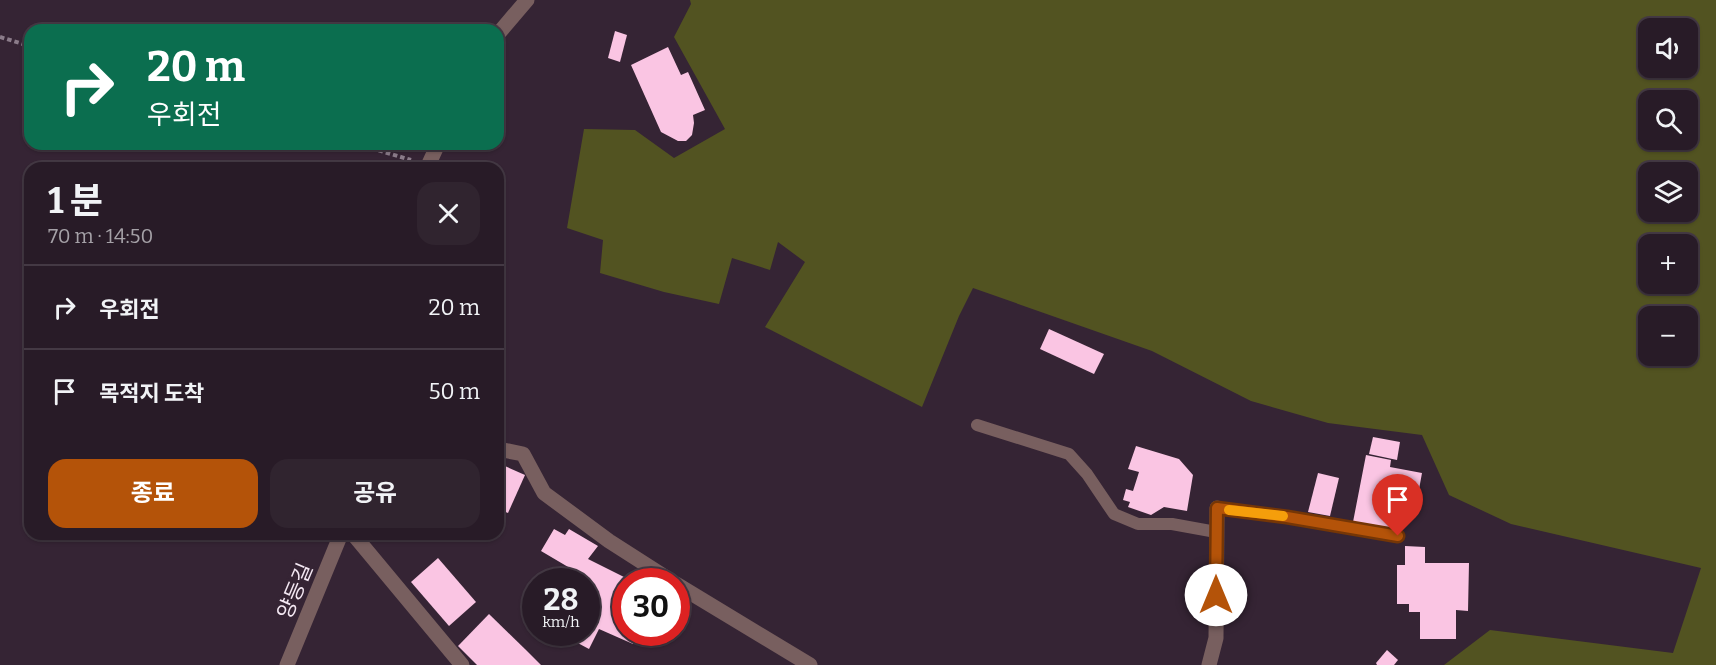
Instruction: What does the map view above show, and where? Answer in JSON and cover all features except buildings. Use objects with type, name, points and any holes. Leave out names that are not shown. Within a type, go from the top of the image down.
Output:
[{"type":"street","points":[[504,27],[527,0]]},
{"type":"street","points":[[504,450],[523,454],[544,494],[609,541],[651,568]]},
{"type":"street","points":[[1209,665],[1216,638],[1217,508]]},
{"type":"street","name":"양등길","points":[[287,665],[339,540]]},
{"type":"street","points":[[358,540],[462,665]]},
{"type":"street","points":[[690,592],[810,665]]},
{"type":"lane","points":[[977,424],[1069,454],[1088,474],[1113,514],[1138,524],[1172,524],[1216,532]]},
{"type":"lane","points":[[1217,508],[1287,517],[1398,536]]},
{"type":"path","points":[[0,37],[24,44]]},
{"type":"path","points":[[375,150],[412,162]]},
{"type":"shaded area","points":[[690,0],[1716,0],[1716,665],[1444,665],[1490,630],[1673,653],[1701,568],[1511,524],[1449,495],[1422,435],[1328,423],[1251,401],[1152,351],[973,288],[959,316],[922,407],[765,327],[805,262],[778,242],[770,270],[732,258],[719,304],[664,292],[600,273],[603,240],[567,228],[584,129],[635,130],[674,158],[725,129],[674,37],[691,4]]},
{"type":"slow traffic","points":[[1229,510],[1283,516]]},
{"type":"route","points":[[1216,595],[1217,508],[1287,517],[1398,536]]}]
